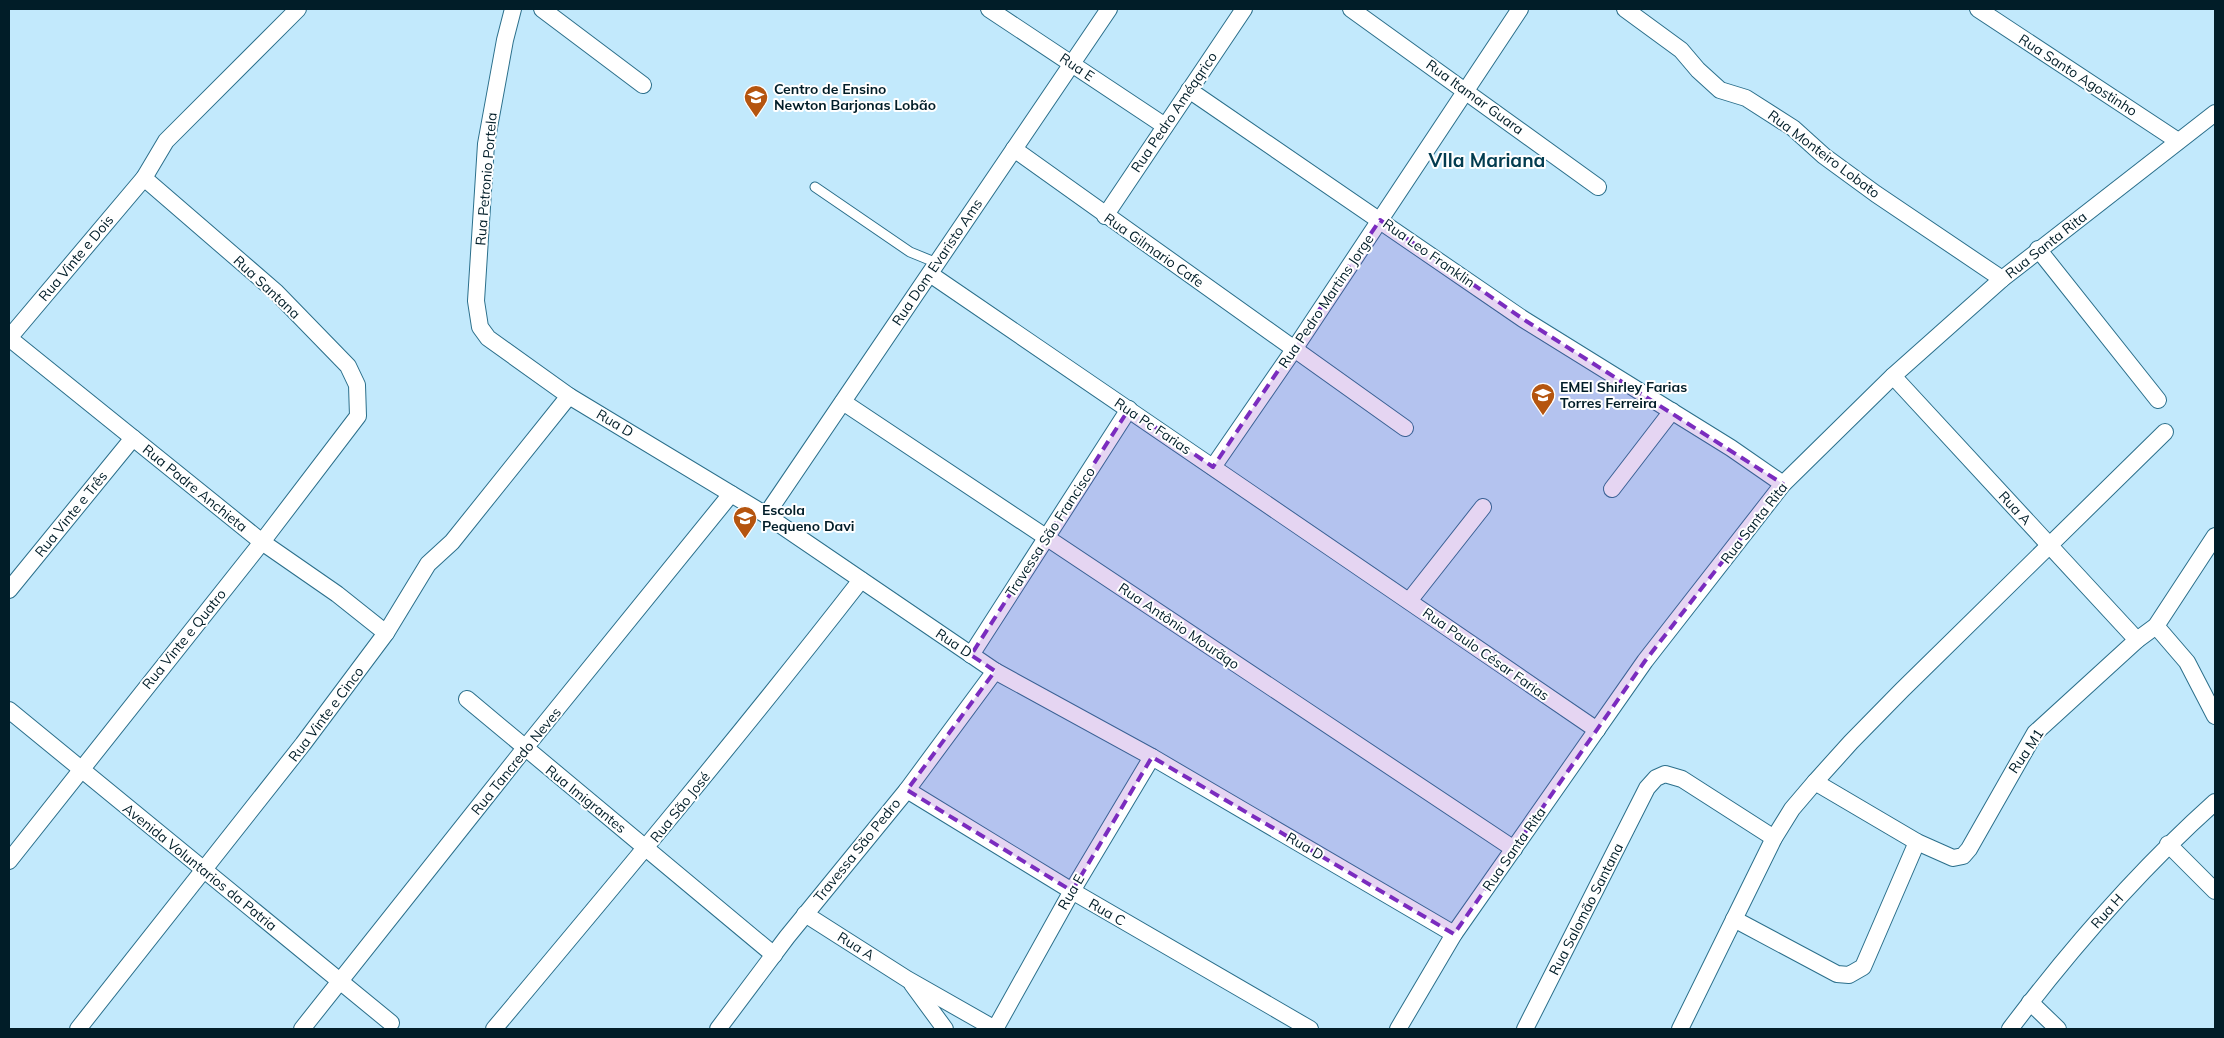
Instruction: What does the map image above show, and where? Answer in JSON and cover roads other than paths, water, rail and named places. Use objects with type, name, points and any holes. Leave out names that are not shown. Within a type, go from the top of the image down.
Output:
[{"type":"street","name":"Rua Vinte e Dois","points":[[9,338],[144,178],[166,141],[296,9]]},
{"type":"street","name":"Rua Petronio Portela","points":[[478,321],[476,301],[486,144],[505,40],[513,9]]},
{"type":"street","points":[[542,9],[643,85]]},
{"type":"street","name":"Rua E","points":[[989,9],[1165,126]]},
{"type":"street","name":"Rua Dom Evaristo Ams","points":[[766,515],[1109,9]]},
{"type":"street","name":"Rua Pedro Améqqrico","points":[[1105,216],[1244,9]]},
{"type":"street","name":"Rua Itamar Guara","points":[[1351,9],[1598,187]]},
{"type":"street","name":"Rua Pedro Martins Jorge","points":[[1213,467],[1295,348],[1520,9]]},
{"type":"street","name":"Rua Monteiro Lobato","points":[[1625,9],[1681,50],[1705,77],[1720,90],[1746,98],[1793,128],[1824,156],[1876,194],[2002,279]]},
{"type":"street","name":"Rua Santo Agostinho","points":[[1978,9],[2178,141]]},
{"type":"street","name":"Rua Leo Franklin","points":[[1189,90],[1522,318],[1732,448],[1783,484]]},
{"type":"street","name":"Rua Santa Rita","points":[[1398,1029],[1454,934],[1596,730],[1645,661],[1783,484],[1893,376],[2002,279],[2038,249],[2215,113]]},
{"type":"street","name":"Rua Gilmario Cafe","points":[[1014,149],[1105,216],[1295,348],[1405,428]]},
{"type":"street","name":"Rua Santana","points":[[144,178],[276,292],[348,366],[357,385],[358,416]]},
{"type":"street","points":[[2038,249],[2158,400]]},
{"type":"street","name":"Rua Pc Farias","points":[[933,268],[1129,410],[1376,578]]},
{"type":"street","name":"Rua D","points":[[478,321],[488,338],[569,396],[766,515],[995,671],[1152,757],[1454,934]]},
{"type":"street","name":"Rua Padre Anchieta","points":[[9,338],[262,542],[336,594],[386,633]]},
{"type":"street","name":"Rua A","points":[[1893,376],[2137,640]]},
{"type":"street","name":"Rua Vinte e Cinco","points":[[78,1029],[303,744],[386,633],[428,564],[452,542],[569,396]]},
{"type":"street","name":"Rua Antônio Mourãqo","points":[[843,402],[1514,849]]},
{"type":"street","name":"Travessa São Francisco","points":[[971,655],[1129,410]]},
{"type":"street","points":[[1612,489],[1672,411]]},
{"type":"street","name":"Rua Vinte e Quatro","points":[[9,861],[262,542],[358,416]]},
{"type":"street","points":[[1680,1029],[1774,838],[1792,809],[1851,742],[2165,432]]},
{"type":"street","name":"Rua Vinte e Três","points":[[9,590],[133,438]]},
{"type":"street","name":"Rua Tancredo Neves","points":[[302,1029],[525,748],[731,494]]},
{"type":"street","points":[[1409,601],[1483,507]]},
{"type":"street","name":"Rua M1","points":[[1815,782],[1918,842],[1953,858],[1962,856],[1969,849],[2035,732],[2137,640],[2156,626],[2215,536]]},
{"type":"street","name":"Rua Paulo César Farias","points":[[1376,578],[1596,730]]},
{"type":"street","name":"Rua São José","points":[[494,1029],[646,848],[787,675],[861,580]]},
{"type":"street","points":[[2156,626],[2187,662],[2215,716]]},
{"type":"street","name":"Travessa São Pedro","points":[[718,1029],[805,914],[907,790],[995,671]]},
{"type":"street","name":"Rua Imigrantes","points":[[467,699],[774,955]]},
{"type":"street","name":"Avenida Voluntarios da Patria","points":[[9,710],[391,1023]]},
{"type":"street","name":"Rua E","points":[[995,1029],[1072,890],[1152,757]]},
{"type":"street","name":"Rua Salomão Santana","points":[[1525,1029],[1647,788],[1656,778],[1665,774],[1673,775],[1774,838]]},
{"type":"street","name":"Rua C","points":[[907,790],[1072,890],[1310,1029]]},
{"type":"street","name":"Rua H","points":[[2010,1029],[2071,952],[2168,844],[2215,802]]},
{"type":"street","points":[[1734,919],[1837,974],[1850,975],[1863,967],[1918,842]]},
{"type":"street","points":[[2168,844],[2215,891]]},
{"type":"street","name":"Rua A","points":[[805,914],[995,1029]]},
{"type":"street","name":"Rua A","points":[[908,978],[945,1029]]},
{"type":"street","points":[[2030,1002],[2058,1029]]},
{"type":"lane","points":[[815,187],[933,268]]},
{"type":"place","name":"Centro de Ensino Newton Barjonas Lobão","points":[[756,118]]},
{"type":"place","name":"EMEI Shirley Farias Torres Ferreira","points":[[1543,416]]},
{"type":"place","name":"Escola Pequeno Davi","points":[[745,539]]},
{"type":"district","name":"VIla Mariana","points":[[1487,160]]}]
